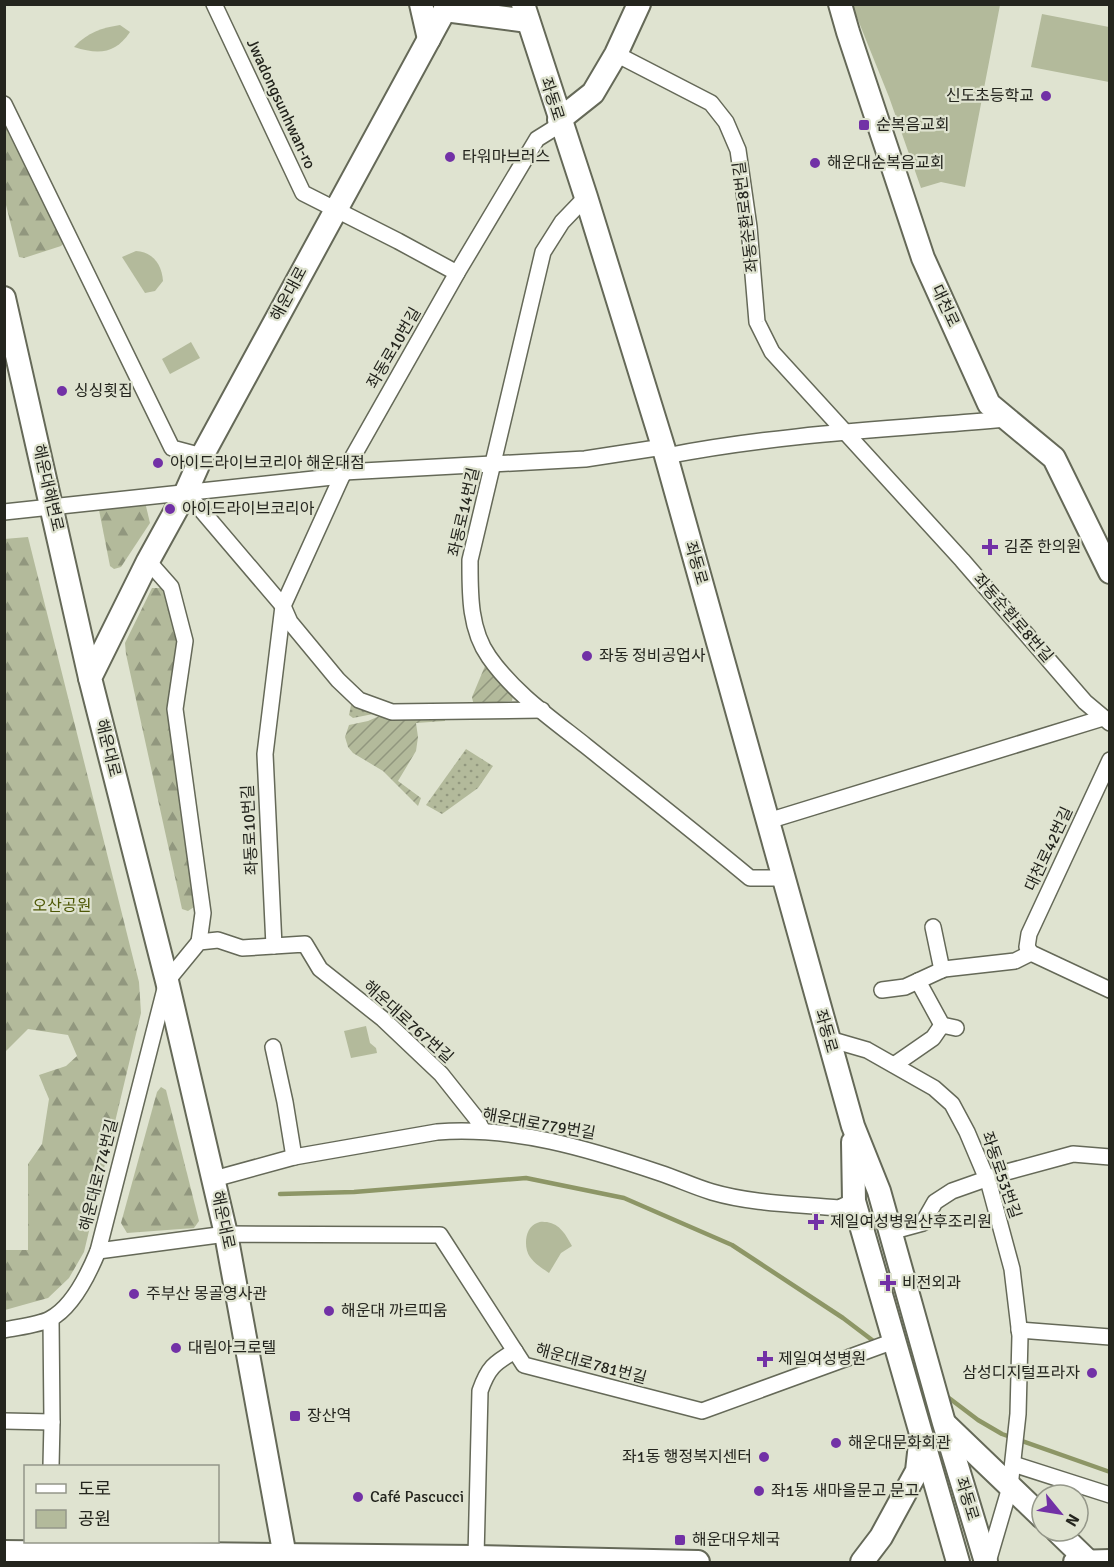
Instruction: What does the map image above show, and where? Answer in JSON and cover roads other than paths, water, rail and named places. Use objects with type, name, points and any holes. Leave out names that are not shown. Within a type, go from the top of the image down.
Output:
[{"type":"main road","points":[[421,4],[429,39]]},
{"type":"main road","points":[[560,122],[593,93],[639,4]]},
{"type":"main road","name":"대천로","points":[[840,4],[923,258],[989,404],[1054,458],[1110,572]]},
{"type":"main road","name":"해운대로","points":[[286,1559],[214,1179],[167,981],[90,678],[148,561],[186,492],[202,456],[446,7]]},
{"type":"main road","points":[[446,7],[525,10]]},
{"type":"main road","name":"좌동로","points":[[525,10],[586,196],[664,452],[853,1126],[879,1191],[944,1423],[987,1563]]},
{"type":"main road","name":"해운대해변로","points":[[4,298],[90,678]]},
{"type":"main road","name":"좌동로","points":[[853,1126],[854,1201],[958,1563]]},
{"type":"main road","points":[[944,1423],[1030,1506]]},
{"type":"main road","points":[[862,1563],[881,1537],[917,1471],[921,1431]]},
{"type":"main road","points":[[1069,1543],[1089,1562]]},
{"type":"main road","points":[[4,1552],[286,1559],[491,1559],[698,1563]]},
{"type":"main road","points":[[1073,1563],[1110,1561]]},
{"type":"street","name":"Jwadongsunhwan-ro","points":[[214,4],[303,193],[457,273]]},
{"type":"street","name":"좌동순환로8번길","points":[[615,54],[711,103],[726,122],[738,150],[749,227],[757,322],[772,352],[946,543],[1085,702],[1106,720]]},
{"type":"street","points":[[4,104],[172,448],[202,456]]},
{"type":"street","name":"좌동로10번길","points":[[274,946],[265,754],[284,606],[343,474],[457,273],[537,140],[560,122]]},
{"type":"street","name":"좌동로14번길","points":[[586,196],[562,222],[543,252],[470,560],[469,596],[476,628],[488,655],[513,686],[542,710],[750,878],[784,878]]},
{"type":"street","points":[[4,512],[343,474],[585,459],[1007,419]]},
{"type":"street","points":[[186,492],[284,606],[290,622],[338,680],[359,700],[392,712],[542,710]]},
{"type":"street","points":[[148,561],[171,587],[185,641],[175,709],[203,913],[199,942],[167,981]]},
{"type":"street","points":[[768,821],[1106,720]]},
{"type":"street","name":"대천로42번길","points":[[1031,953],[1027,947],[1029,934],[1110,759]]},
{"type":"street","points":[[933,927],[942,970]]},
{"type":"street","points":[[199,942],[218,940],[242,948],[274,946]]},
{"type":"street","name":"해운대로767번길","points":[[274,946],[305,944],[320,969],[383,1019],[441,1074],[476,1118],[483,1131]]},
{"type":"street","points":[[882,990],[905,987],[942,970],[1015,961],[1031,953],[1110,990]]},
{"type":"street","name":"해운대로774번길","points":[[4,1330],[51,1319],[72,1300],[88,1276],[98,1251],[167,981]]},
{"type":"street","points":[[894,1065],[949,1026],[918,981]]},
{"type":"street","name":"좌동로53번길","points":[[829,1039],[867,1050],[934,1088],[952,1104],[967,1132],[987,1180],[1012,1269],[1019,1330],[1018,1414],[1010,1487],[987,1563]]},
{"type":"street","points":[[273,1047],[294,1158]]},
{"type":"street","name":"해운대로779번길","points":[[214,1179],[294,1158],[437,1132],[461,1130],[525,1137],[589,1150],[734,1198],[839,1208],[854,1201]]},
{"type":"street","points":[[890,1232],[923,1223],[935,1202],[952,1191],[1003,1173],[1072,1154],[1110,1157]]},
{"type":"street","points":[[98,1251],[226,1234]]},
{"type":"street","name":"해운대로781번길","points":[[226,1234],[440,1235],[524,1365],[702,1411],[854,1355],[892,1330]]},
{"type":"street","points":[[51,1319],[51,1465]]},
{"type":"street","points":[[1019,1330],[1110,1337]]},
{"type":"street","points":[[491,1559],[480,1391],[487,1372],[515,1351]]},
{"type":"street","points":[[4,1421],[52,1422]]},
{"type":"street","points":[[1013,1464],[1110,1495]]},
{"type":"waterway","points":[[280,1194],[354,1192],[526,1178],[624,1198],[732,1245],[843,1318],[876,1343]]},
{"type":"waterway","points":[[945,1395],[978,1420],[1002,1434],[1110,1472]]},
{"type":"place","name":"신도초등학교","points":[[1046,96]]},
{"type":"place","name":"순복음교회","points":[[864,125]]},
{"type":"place","name":"타워마브러스","points":[[450,157]]},
{"type":"place","name":"해운대순복음교회","points":[[815,163]]},
{"type":"place","name":"싱싱횟집","points":[[62,391]]},
{"type":"place","name":"아이드라이브코리아 해운대점","points":[[158,463]]},
{"type":"place","name":"아이드라이브코리아","points":[[170,509]]},
{"type":"place","name":"김준 한의원","points":[[990,547]]},
{"type":"place","name":"좌동 정비공업사","points":[[587,656]]},
{"type":"place","name":"제일여성병원산후조리원","points":[[816,1222]]},
{"type":"place","name":"비전외과","points":[[888,1283]]},
{"type":"place","name":"주부산 몽골영사관","points":[[134,1294]]},
{"type":"place","name":"해운대 까르띠움","points":[[329,1311]]},
{"type":"place","name":"대림아크로텔","points":[[176,1348]]},
{"type":"place","name":"제일여성병원","points":[[765,1359]]},
{"type":"place","name":"삼성디지털프라자","points":[[1092,1373]]},
{"type":"place","name":"장산역","points":[[295,1416]]},
{"type":"place","name":"해운대문화회관","points":[[836,1443]]},
{"type":"place","name":"좌1동 행정복지센터","points":[[764,1457]]},
{"type":"place","name":"좌1동 새마을문고 문고","points":[[759,1491]]},
{"type":"place","name":"Café Pascucci","points":[[358,1497]]},
{"type":"place","name":"해운대우체국","points":[[680,1540]]},
{"type":"park label","name":"오산공원","points":[[62,906]]}]
